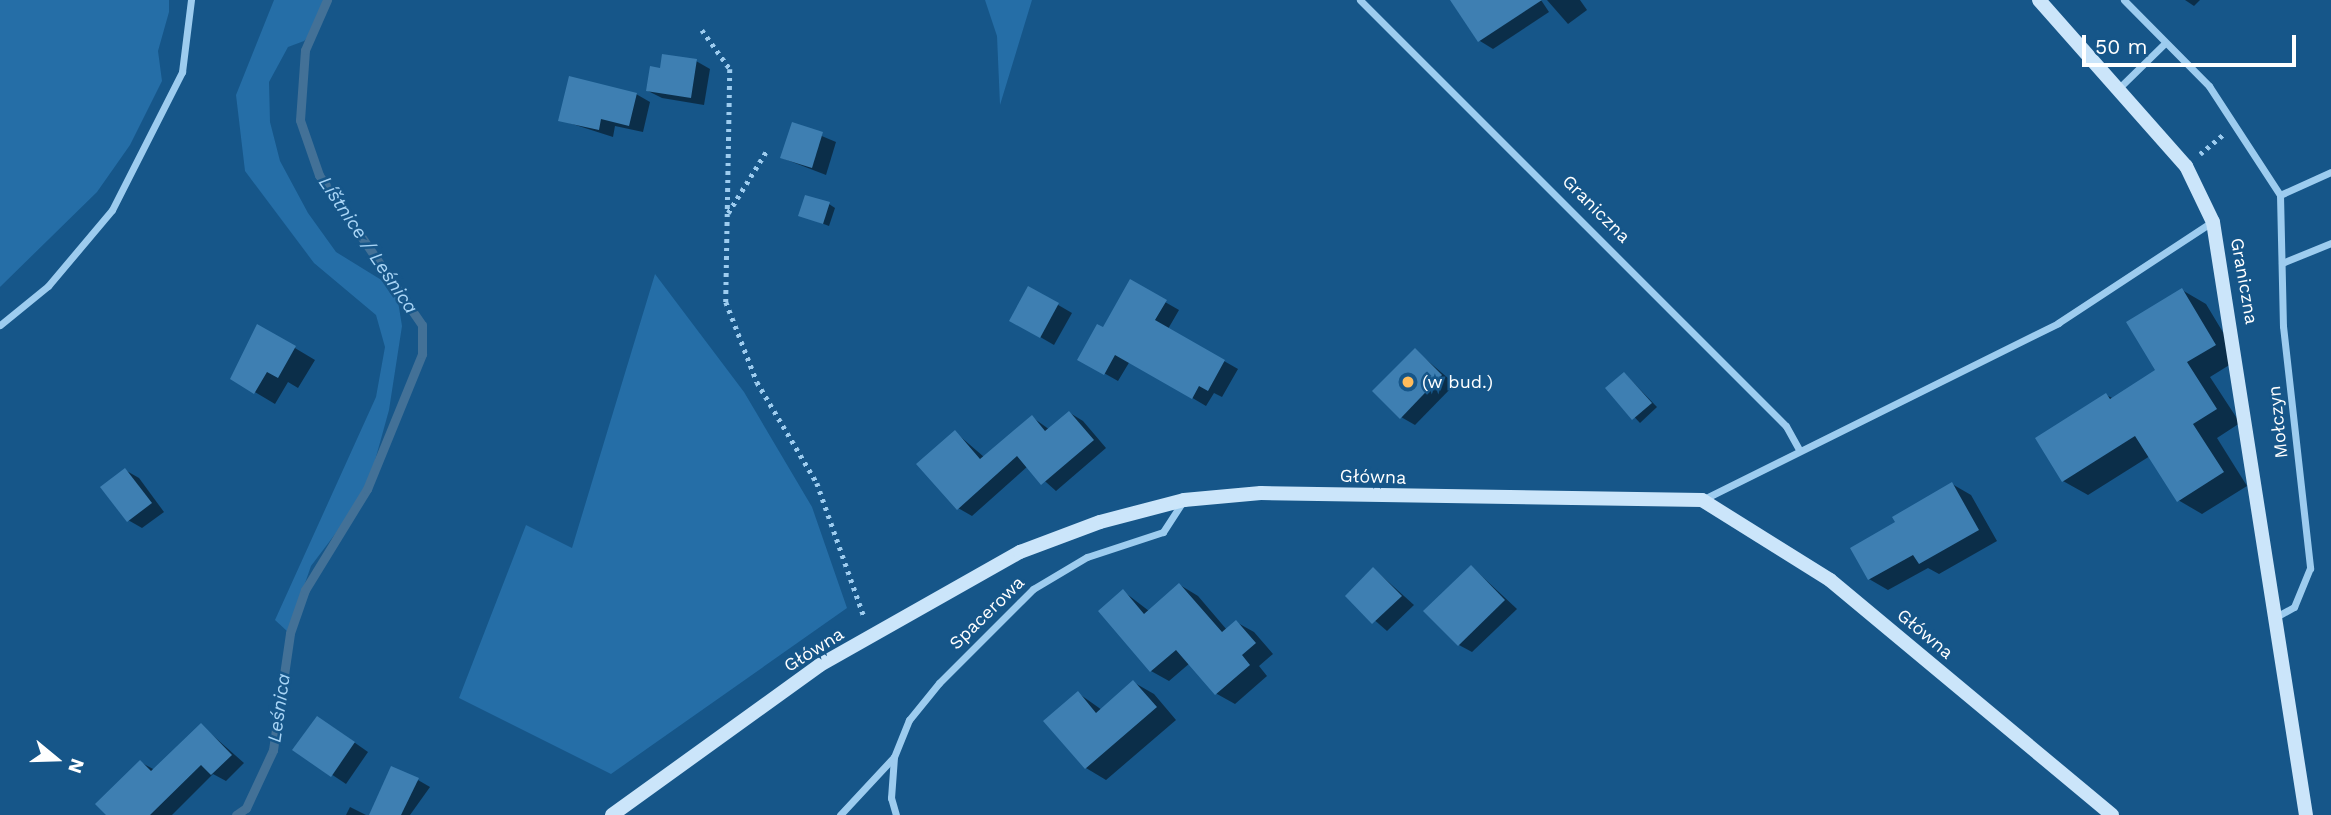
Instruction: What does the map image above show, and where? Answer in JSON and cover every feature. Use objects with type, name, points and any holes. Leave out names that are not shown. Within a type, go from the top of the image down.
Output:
[{"type":"street","points":[[0,325],[48,286],[112,210],[181,72],[191,0]]},
{"type":"street","name":"Graniczna","points":[[1360,0],[1786,426],[1798,449]]},
{"type":"street","points":[[2039,0],[2186,166],[2213,222]]},
{"type":"street","points":[[2124,0],[2209,86],[2280,195],[2331,172]]},
{"type":"street","points":[[2119,88],[2165,43]]},
{"type":"street","name":"Mołczyn","points":[[2276,617],[2294,607],[2310,568],[2283,326],[2280,195]]},
{"type":"street","name":"Graniczna","points":[[1702,500],[1798,449],[2058,323],[2213,222],[2306,815]]},
{"type":"street","points":[[2282,263],[2331,243]]},
{"type":"street","name":"Główna","points":[[612,815],[820,665],[1020,552],[1100,522],[1184,500],[1261,492],[1702,500],[1830,580],[2112,815]]},
{"type":"street","name":"Spacerowa","points":[[896,815],[891,798],[894,757],[909,720],[939,683],[1033,589],[1087,557],[1163,531],[1184,500]]},
{"type":"street","points":[[840,815],[894,757]]},
{"type":"path","points":[[702,30],[730,69],[726,302],[757,382],[817,482],[872,637]]},
{"type":"path","points":[[2186,166],[2235,126]]},
{"type":"path","points":[[727,213],[767,150]]},
{"type":"shaded area","points":[[0,0],[169,0],[169,12],[158,51],[162,81],[130,145],[97,192],[0,287]]},
{"type":"shaded area","points":[[274,0],[328,0],[318,27],[304,41],[288,47],[269,82],[270,122],[280,161],[308,213],[336,252],[396,289],[402,326],[389,410],[366,493],[311,566],[288,632],[275,620],[376,397],[385,347],[376,315],[314,263],[245,171],[236,95]]},
{"type":"shaded area","points":[[985,0],[1032,0],[1000,105],[997,36]]},
{"type":"shaded area","points":[[655,274],[744,392],[812,507],[847,608],[611,774],[459,698],[526,525],[572,548]]},
{"type":"building","points":[[1450,0],[1542,0],[1478,42]]},
{"type":"building","points":[[662,54],[697,59],[691,98],[646,91],[650,66],[660,68]]},
{"type":"building","points":[[569,76],[637,93],[629,126],[601,119],[599,130],[558,121]]},
{"type":"building","points":[[792,122],[823,132],[812,168],[780,158]]},
{"type":"building","points":[[805,195],[830,202],[823,224],[798,216]]},
{"type":"building","points":[[1130,279],[1167,300],[1155,320],[1225,360],[1208,391],[1199,386],[1192,399],[1115,355],[1104,375],[1077,360],[1097,324],[1103,327]]},
{"type":"building","points":[[1028,286],[1059,303],[1040,338],[1009,321]]},
{"type":"building","points":[[2182,288],[2216,345],[2187,362],[2217,409],[2193,424],[2224,472],[2177,502],[2135,436],[2062,482],[2035,438],[2106,393],[2110,399],[2155,370],[2126,322]]},
{"type":"building","points":[[257,324],[296,346],[278,378],[267,372],[254,394],[230,379]]},
{"type":"building","name":"(w bud.)","points":[[1415,348],[1442,375],[1400,419],[1372,391]]},
{"type":"building","points":[[1624,372],[1652,403],[1632,420],[1605,388]]},
{"type":"building","points":[[1069,411],[1094,440],[1041,485],[1017,456],[957,510],[916,464],[955,430],[980,459],[1032,415],[1045,431]]},
{"type":"building","points":[[125,468],[152,503],[127,522],[100,487]]},
{"type":"building","points":[[1952,482],[1979,530],[1919,564],[1913,555],[1868,580],[1850,548],[1895,522],[1892,517]]},
{"type":"building","points":[[1471,565],[1505,600],[1458,646],[1423,611]]},
{"type":"building","points":[[1373,567],[1402,596],[1372,624],[1345,596]]},
{"type":"building","points":[[1179,583],[1222,632],[1236,620],[1256,643],[1242,655],[1250,665],[1215,695],[1176,650],[1150,672],[1098,611],[1123,589],[1144,614]]},
{"type":"building","points":[[1133,680],[1157,707],[1085,769],[1043,721],[1078,691],[1096,713]]},
{"type":"building","points":[[317,716],[355,742],[331,777],[292,750]]},
{"type":"building","points":[[201,723],[232,755],[211,775],[201,765],[150,815],[106,815],[95,804],[140,760],[151,771]]},
{"type":"building","points":[[391,766],[419,778],[401,815],[369,815]]},
{"type":"waterway","name":"Líštnice / Leśnica","points":[[236,815],[246,808],[273,750],[290,633],[305,590],[367,489],[422,354],[422,325],[319,175],[300,120],[305,50],[327,0]]},
{"type":"place","name":"(w bud.)","points":[[1408,382]]},
{"type":"water label","name":"Leśnica","points":[[279,708]]}]
